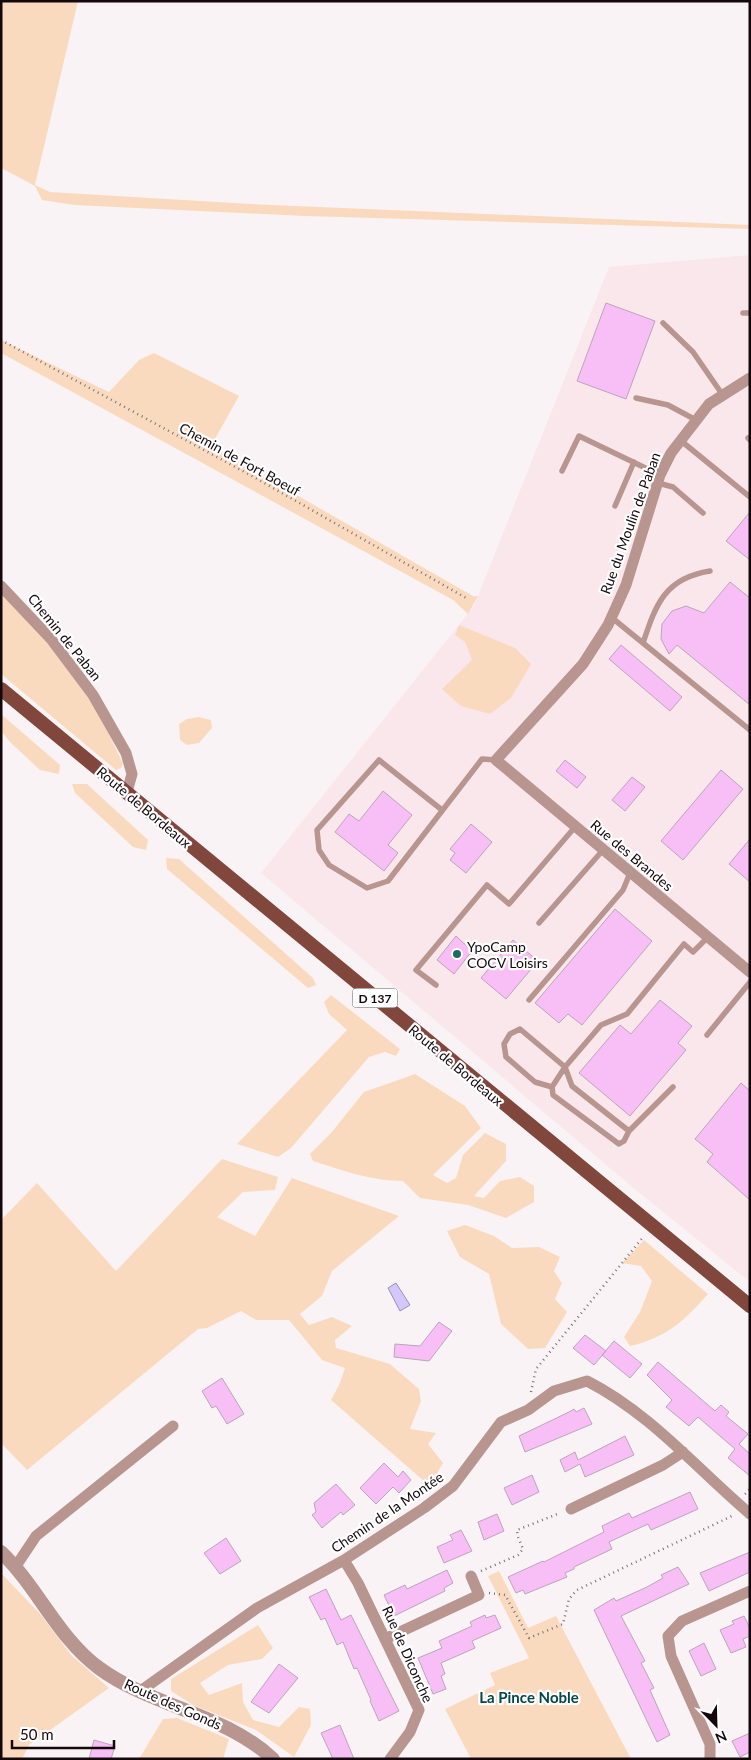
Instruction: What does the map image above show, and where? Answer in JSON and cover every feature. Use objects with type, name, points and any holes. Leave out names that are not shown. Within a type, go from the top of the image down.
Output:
[{"type":"main road","name":"Route de Bordeaux","points":[[1,689],[651,1227],[750,1306]]},
{"type":"street","name":"Rue du Moulin de Paban","points":[[496,760],[584,664],[611,617],[626,585],[659,479],[680,440],[696,420],[722,394],[750,378]]},
{"type":"street","name":"Chemin de Paban","points":[[1,586],[51,639],[93,695],[126,754],[132,774],[127,792]]},
{"type":"street","name":"Rue des Brandes","points":[[496,760],[750,972]]},
{"type":"street","name":"Chemin de la Montée","points":[[139,1692],[260,1607],[344,1560],[424,1508],[453,1486],[501,1422],[528,1410],[554,1391],[587,1381],[614,1395],[683,1452],[747,1511]]},
{"type":"street","points":[[16,1566],[36,1536],[172,1426]]},
{"type":"street","points":[[571,1510],[663,1465],[683,1452]]},
{"type":"street","name":"Route des Gonds","points":[[1,1552],[16,1566],[72,1641],[98,1667],[139,1692],[240,1734],[273,1759]]},
{"type":"street","name":"Rue de Diconche","points":[[344,1560],[420,1710],[410,1732],[390,1759]]},
{"type":"street","points":[[385,1639],[479,1595],[471,1576]]},
{"type":"street","points":[[710,1759],[710,1744],[671,1656],[668,1636],[682,1621],[750,1591]]},
{"type":"lane","points":[[663,323],[693,352],[722,394]]},
{"type":"lane","points":[[636,398],[668,405],[696,420]]},
{"type":"lane","points":[[562,471],[579,436],[634,462],[672,487],[703,513]]},
{"type":"lane","points":[[680,440],[750,497]]},
{"type":"lane","points":[[615,506],[634,462]]},
{"type":"lane","points":[[643,643],[652,617],[664,593],[693,574],[710,571]]},
{"type":"lane","points":[[611,617],[750,730]]},
{"type":"lane","points":[[442,810],[378,760],[317,830],[319,850],[329,865],[367,888],[388,880],[482,759],[496,760]]},
{"type":"lane","points":[[436,985],[416,970],[487,885],[509,904],[576,828]]},
{"type":"lane","points":[[539,923],[603,850]]},
{"type":"lane","points":[[529,1000],[624,890],[630,873]]},
{"type":"lane","points":[[673,1087],[629,1131],[624,1141],[619,1144],[553,1095],[552,1087],[601,1025],[627,1014],[684,944],[693,952],[708,937]]},
{"type":"lane","points":[[707,1034],[750,982]]},
{"type":"lane","points":[[552,1087],[535,1082],[506,1057],[504,1044],[510,1034],[520,1029],[566,1067],[572,1086],[629,1131]]},
{"type":"path","name":"Chemin de Fort Boeuf","points":[[1,340],[252,476],[468,599]]},
{"type":"path","points":[[528,1410],[536,1369],[651,1227]]},
{"type":"path","points":[[471,1576],[518,1555],[523,1549],[517,1530],[571,1510]]},
{"type":"path","points":[[479,1595],[495,1592],[505,1595],[529,1638],[563,1624],[569,1599],[577,1590],[747,1511]]},
{"type":"shaded area","points":[[1,1],[78,1],[35,185],[50,192],[251,204],[750,225],[750,229],[305,216],[74,205],[42,200],[35,186],[1,168]]},
{"type":"shaded area","points":[[750,255],[750,1282],[637,1191],[261,873],[474,606],[609,267]]},
{"type":"shaded area","points":[[1,340],[109,392],[139,360],[154,353],[239,396],[211,446],[473,596],[478,596],[468,614],[453,600],[1,353]]},
{"type":"shaded area","points":[[1,592],[43,635],[91,696],[123,764],[121,768],[116,770],[1,674]]},
{"type":"shaded area","points":[[459,625],[515,648],[531,664],[511,698],[490,714],[461,706],[442,689],[472,660],[465,642],[455,635]]},
{"type":"shaded area","points":[[1,714],[60,765],[59,774],[40,770],[11,743],[1,731]]},
{"type":"shaded area","points":[[199,717],[211,720],[212,728],[199,743],[187,745],[180,740],[179,724],[187,719]]},
{"type":"shaded area","points":[[72,784],[87,784],[148,840],[146,850],[133,847],[75,793]]},
{"type":"shaded area","points":[[166,858],[179,859],[313,978],[316,985],[308,988],[167,869]]},
{"type":"shaded area","points":[[331,995],[400,1049],[396,1056],[385,1052],[369,1057],[291,1148],[278,1157],[237,1144],[347,1030],[329,1014],[324,1002]]},
{"type":"shaded area","points":[[415,1074],[465,1106],[481,1128],[433,1175],[447,1183],[456,1178],[463,1155],[485,1133],[506,1144],[506,1161],[474,1196],[484,1198],[500,1181],[520,1177],[534,1186],[534,1202],[506,1218],[468,1205],[420,1198],[403,1181],[369,1177],[313,1161],[310,1154],[331,1133],[364,1092]]},
{"type":"shaded area","points":[[222,1159],[278,1177],[275,1190],[243,1192],[217,1217],[255,1236],[292,1178],[399,1216],[332,1271],[322,1296],[300,1314],[309,1325],[332,1317],[352,1326],[335,1340],[336,1348],[390,1364],[419,1389],[421,1401],[410,1429],[436,1433],[428,1444],[443,1463],[435,1477],[425,1482],[331,1400],[345,1368],[322,1360],[289,1320],[256,1320],[241,1311],[207,1328],[198,1329],[27,1470],[1,1443],[1,1220],[37,1183],[116,1271]]},
{"type":"shaded area","points":[[465,1225],[494,1236],[512,1248],[539,1247],[560,1257],[554,1271],[562,1283],[555,1299],[567,1312],[545,1348],[528,1349],[501,1324],[489,1274],[460,1257],[447,1231]]},
{"type":"shaded area","points":[[644,1240],[708,1294],[674,1327],[643,1343],[630,1346],[624,1337],[640,1312],[652,1281],[641,1266],[622,1263]]},
{"type":"shaded area","points":[[396,1283],[410,1305],[400,1311],[388,1288]]},
{"type":"shaded area","points":[[499,1571],[528,1628],[556,1616],[631,1759],[471,1759],[445,1709],[495,1685],[490,1673],[529,1658],[488,1576]]},
{"type":"shaded area","points":[[1,1573],[42,1616],[71,1655],[109,1688],[29,1745],[22,1759],[1,1759]]},
{"type":"shaded area","points":[[258,1625],[273,1648],[262,1659],[228,1665],[200,1683],[209,1695],[242,1683],[243,1702],[253,1720],[279,1727],[299,1707],[310,1709],[311,1725],[294,1757],[256,1730],[193,1705],[171,1691],[171,1679]]},
{"type":"shaded area","points":[[177,1718],[229,1739],[223,1759],[139,1759],[163,1719]]},
{"type":"building","points":[[606,303],[655,321],[626,399],[577,381]]},
{"type":"building","points":[[750,512],[750,560],[726,541]]},
{"type":"building","points":[[730,582],[750,598],[750,705],[677,645],[669,654],[661,639],[662,624],[672,611],[686,606],[704,613]]},
{"type":"building","points":[[621,645],[682,697],[670,711],[609,659]]},
{"type":"building","points":[[565,760],[586,777],[577,788],[556,771]]},
{"type":"building","points":[[721,770],[743,789],[683,860],[661,841]]},
{"type":"building","points":[[632,777],[645,787],[625,811],[612,800]]},
{"type":"building","points":[[383,791],[412,815],[388,845],[398,853],[384,871],[335,832],[349,814],[359,821]]},
{"type":"building","points":[[471,824],[492,842],[466,873],[450,860],[455,853],[450,849]]},
{"type":"building","points":[[750,839],[750,882],[729,864]]},
{"type":"building","points":[[615,909],[652,941],[582,1025],[568,1014],[559,1023],[535,1003]]},
{"type":"building","points":[[456,936],[472,951],[454,974],[437,960]]},
{"type":"building","points":[[513,940],[538,961],[506,999],[481,978]]},
{"type":"building","points":[[660,1000],[692,1026],[678,1043],[686,1050],[630,1116],[579,1073],[620,1025],[631,1034]]},
{"type":"building","points":[[741,1083],[750,1091],[750,1200],[707,1162],[713,1154],[695,1139]]},
{"type":"building","points":[[439,1322],[452,1331],[429,1361],[394,1357],[395,1344],[420,1346]]},
{"type":"building","points":[[585,1335],[606,1351],[594,1365],[573,1348]]},
{"type":"building","points":[[614,1341],[642,1364],[630,1378],[602,1355]]},
{"type":"building","points":[[658,1362],[715,1411],[721,1405],[729,1412],[726,1416],[748,1434],[739,1444],[750,1454],[750,1476],[728,1458],[735,1449],[698,1417],[689,1426],[666,1407],[672,1400],[647,1375]]},
{"type":"building","points":[[222,1378],[244,1414],[227,1424],[216,1406],[212,1408],[202,1391]]},
{"type":"building","points":[[584,1408],[592,1424],[525,1452],[519,1436],[574,1409],[576,1412]]},
{"type":"building","points":[[625,1436],[634,1455],[585,1477],[580,1464],[565,1472],[560,1460],[575,1452],[578,1460]]},
{"type":"building","points":[[384,1463],[398,1477],[403,1471],[411,1480],[399,1493],[393,1487],[376,1504],[360,1488]]},
{"type":"building","points":[[532,1475],[539,1492],[512,1505],[504,1488]]},
{"type":"building","points":[[336,1484],[355,1505],[343,1515],[341,1512],[322,1528],[312,1515],[316,1512],[314,1503]]},
{"type":"building","points":[[690,1492],[698,1509],[651,1530],[648,1524],[609,1542],[612,1549],[574,1567],[574,1569],[565,1573],[567,1577],[525,1594],[523,1590],[516,1593],[508,1577],[544,1562],[604,1532],[602,1526],[629,1513],[632,1518]]},
{"type":"building","points":[[497,1514],[504,1531],[484,1540],[478,1522]]},
{"type":"building","points":[[461,1530],[472,1551],[444,1563],[437,1547],[453,1540],[450,1535]]},
{"type":"building","points":[[226,1538],[241,1561],[220,1574],[204,1553]]},
{"type":"building","points":[[750,1552],[750,1572],[709,1591],[700,1573]]},
{"type":"building","points":[[678,1567],[689,1584],[621,1616],[645,1661],[641,1663],[654,1688],[650,1690],[670,1735],[657,1742],[594,1610],[614,1598],[616,1601],[647,1587],[663,1578],[661,1575]]},
{"type":"building","points":[[447,1570],[453,1583],[444,1588],[445,1591],[394,1616],[384,1595],[405,1585],[407,1589]]},
{"type":"building","points":[[326,1589],[341,1620],[351,1615],[399,1711],[379,1721],[357,1668],[354,1669],[343,1642],[337,1645],[325,1618],[321,1620],[309,1597]]},
{"type":"building","points":[[485,1615],[486,1618],[495,1615],[501,1628],[472,1641],[475,1648],[441,1663],[445,1674],[441,1676],[446,1689],[433,1694],[418,1658],[442,1648],[439,1641],[472,1626],[470,1622]]},
{"type":"building","points":[[744,1616],[750,1628],[750,1636],[743,1639],[746,1647],[731,1653],[720,1630],[734,1624],[732,1621]]},
{"type":"building","points":[[704,1643],[716,1669],[701,1676],[689,1651]]},
{"type":"building","points":[[279,1664],[298,1678],[269,1713],[251,1702]]},
{"type":"building","points":[[340,1725],[354,1759],[333,1759],[321,1733]]},
{"type":"building","points":[[750,1733],[750,1752],[740,1757],[732,1741]]},
{"type":"building","points":[[94,1740],[115,1746],[111,1759],[89,1759]]},
{"type":"place","name":"YpoCamp COCV Loisirs","points":[[457,954]]},
{"type":"district","name":"La Pince Noble","points":[[529,1697]]}]
